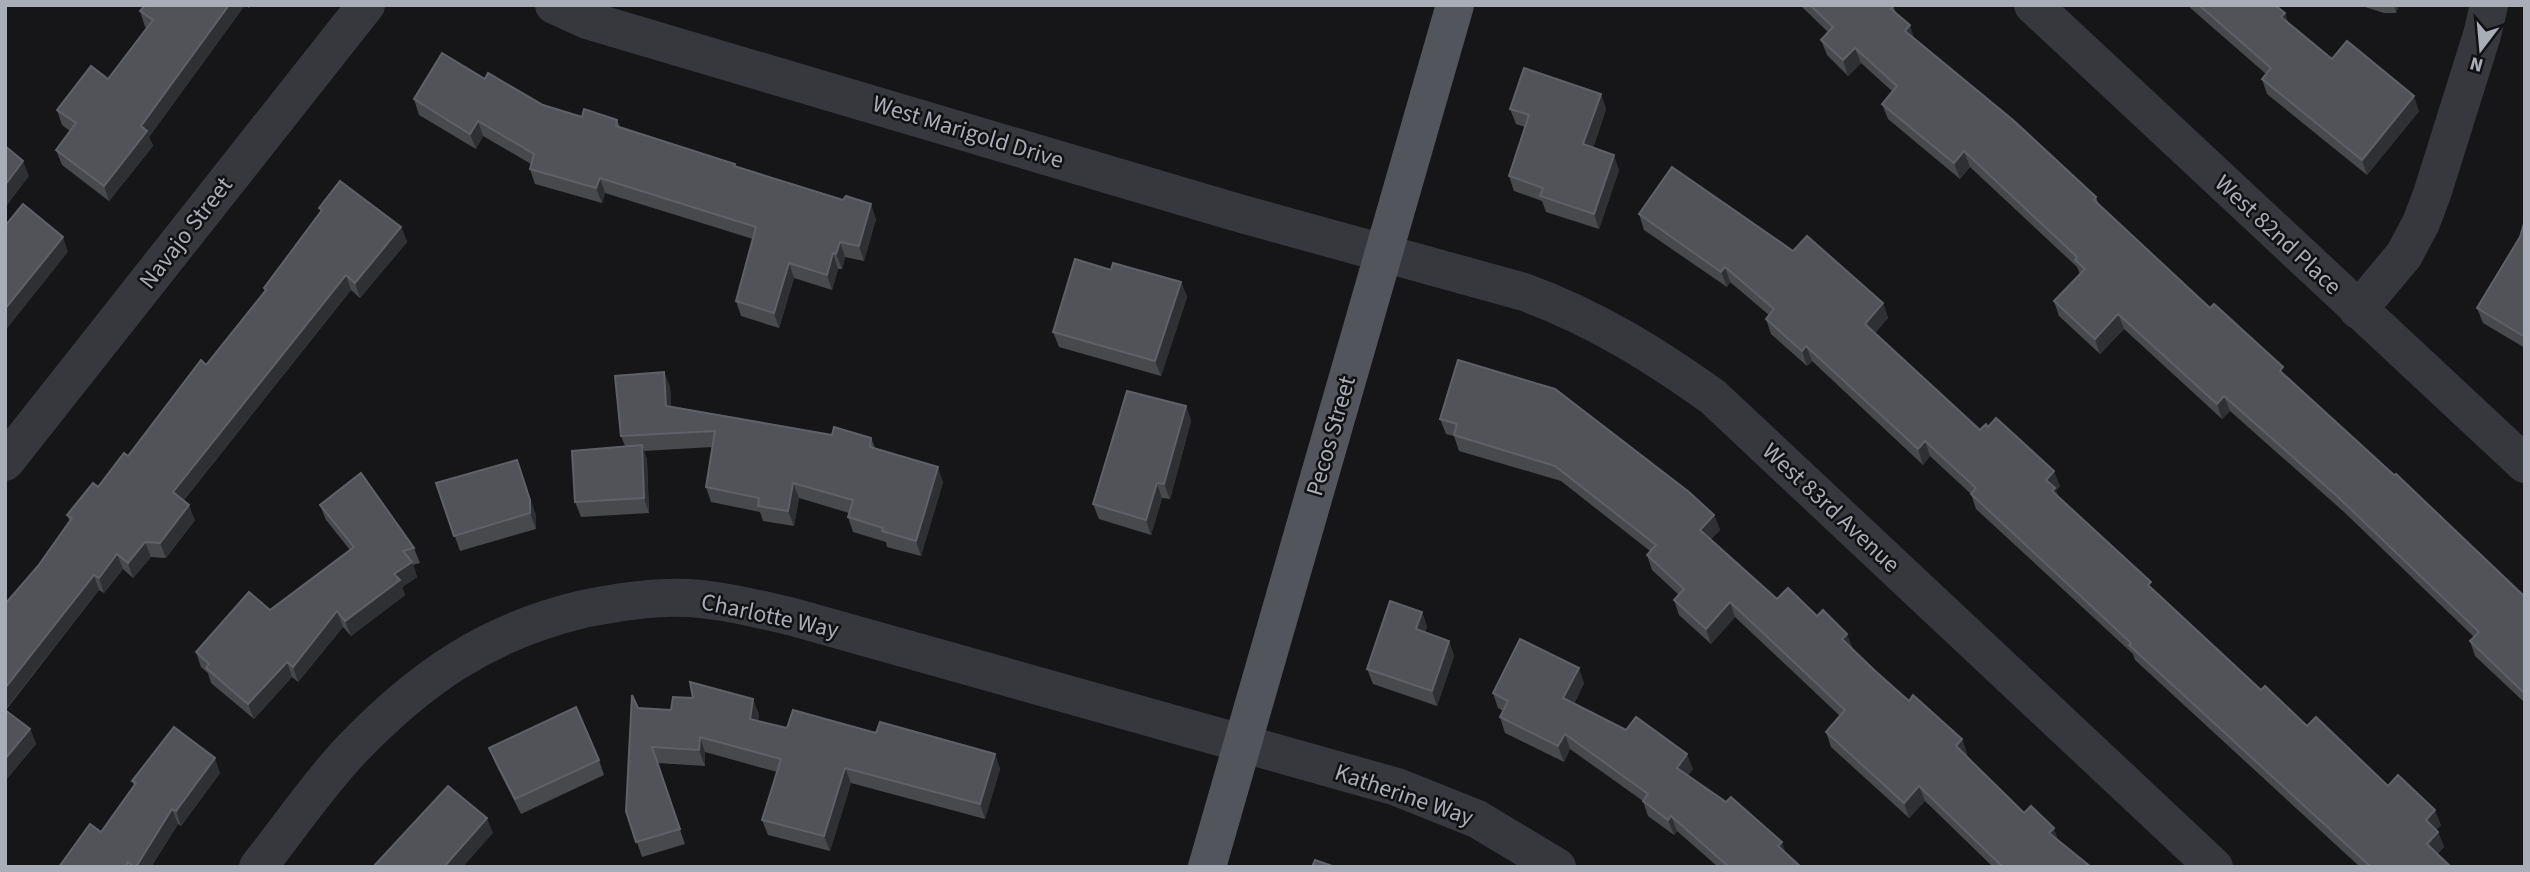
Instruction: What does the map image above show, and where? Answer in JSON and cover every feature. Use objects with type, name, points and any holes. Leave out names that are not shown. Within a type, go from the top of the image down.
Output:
[{"type":"main road","name":"Pecos Street","points":[[1207,867],[1455,5]]},
{"type":"street","name":"Navajo Street","points":[[5,462],[366,5]]},
{"type":"street","name":"West Marigold Drive","points":[[554,5],[587,20],[1383,254]]},
{"type":"street","name":"West 82nd Place","points":[[2033,5],[2525,464]]},
{"type":"street","points":[[2358,310],[2404,255],[2420,223],[2441,168],[2489,5]]},
{"type":"street","name":"West 83rd Avenue","points":[[1383,254],[1555,303],[1608,328],[1653,354],[1713,397],[2214,867]]},
{"type":"street","name":"Charlotte Way","points":[[258,867],[349,752],[404,698],[434,674],[468,652],[515,629],[551,617],[615,602],[686,598],[728,602],[806,621],[1242,745]]},
{"type":"street","name":"Katherine Way","points":[[1242,745],[1397,788],[1477,819],[1557,867]]},
{"type":"building","points":[[145,5],[229,5],[141,126],[147,131],[104,186],[56,150],[76,123],[57,110],[91,66],[108,79],[153,20],[140,11]]},
{"type":"building","points":[[1810,5],[1893,5],[1891,9],[1910,25],[1905,31],[2013,120],[2210,308],[2214,304],[2283,367],[2280,371],[2396,474],[2525,597],[2525,694],[2470,641],[2479,632],[2338,497],[2224,396],[2217,404],[2118,314],[2095,339],[2054,301],[2085,269],[2075,260],[2077,257],[1964,151],[1954,163],[1882,104],[1897,86],[1855,48],[1843,60],[1821,40],[1833,27]]},
{"type":"building","points":[[2199,5],[2275,5],[2285,13],[2281,17],[2332,59],[2347,41],[2414,96],[2362,160],[2262,79],[2271,68]]},
{"type":"building","points":[[442,53],[485,79],[488,73],[543,105],[582,117],[584,109],[617,120],[616,126],[735,164],[734,166],[843,200],[846,196],[871,204],[859,246],[840,242],[836,254],[833,253],[827,275],[789,263],[774,313],[736,301],[756,227],[600,178],[596,188],[530,169],[534,154],[478,121],[470,134],[414,99]]},
{"type":"building","points":[[1524,68],[1601,94],[1583,144],[1614,155],[1594,214],[1540,196],[1543,188],[1509,176],[1529,115],[1510,109]]},
{"type":"building","points":[[5,146],[23,161],[5,185]]},
{"type":"building","points":[[1672,167],[1793,251],[1807,236],[1883,303],[1865,324],[1980,430],[1986,424],[1988,427],[1996,418],[2054,471],[2046,480],[2055,488],[2052,491],[2151,582],[2148,585],[2261,690],[2265,686],[2307,726],[2316,717],[2388,786],[2398,775],[2435,810],[2426,820],[2438,832],[2427,844],[2451,867],[2371,867],[2129,645],[2131,643],[1971,494],[1976,488],[1925,441],[1918,449],[1806,346],[1802,351],[1766,319],[1774,309],[1725,267],[1721,272],[1639,214]]},
{"type":"building","points":[[340,181],[401,227],[355,283],[346,275],[173,492],[189,505],[160,543],[145,542],[128,563],[117,554],[99,578],[94,575],[5,688],[5,604],[38,566],[72,518],[67,515],[93,483],[98,487],[124,453],[128,456],[201,360],[206,365],[266,290],[264,288],[322,210],[319,208]]},
{"type":"building","points":[[23,204],[63,237],[5,309],[5,226]]},
{"type":"building","points":[[2525,220],[2525,337],[2477,308],[2520,237]]},
{"type":"building","points":[[1075,259],[1111,270],[1113,263],[1181,282],[1155,361],[1053,332]]},
{"type":"building","points":[[1458,360],[1555,389],[1689,492],[1714,515],[1700,530],[1777,599],[1788,588],[1817,616],[1823,610],[1847,634],[1842,639],[1875,671],[1909,701],[1913,695],[1962,739],[1956,746],[2024,813],[2031,806],[2054,828],[2049,833],[2091,867],[2003,867],[1919,786],[1904,803],[1826,732],[1845,710],[1730,602],[1706,629],[1674,600],[1684,589],[1647,555],[1656,545],[1555,466],[1454,435],[1457,424],[1440,419]]},
{"type":"building","points":[[664,372],[666,406],[832,435],[834,427],[871,438],[870,447],[938,467],[916,541],[848,517],[853,500],[793,483],[788,511],[758,506],[759,498],[706,487],[715,431],[621,436],[615,376]]},
{"type":"building","points":[[1127,391],[1186,406],[1164,484],[1157,483],[1146,520],[1093,504]]},
{"type":"building","points":[[642,445],[644,498],[575,502],[572,451]]},
{"type":"building","points":[[517,460],[530,500],[530,513],[454,536],[436,483]]},
{"type":"building","points":[[361,473],[414,548],[403,551],[412,562],[394,574],[400,580],[345,621],[337,611],[293,667],[287,662],[248,704],[206,668],[209,664],[196,652],[249,592],[270,610],[354,547],[320,505]]},
{"type":"building","points":[[1390,601],[1422,612],[1416,629],[1449,641],[1432,691],[1367,669]]},
{"type":"building","points":[[1520,639],[1579,668],[1563,698],[1626,730],[1636,717],[1687,754],[1677,768],[1726,802],[1731,797],[1782,842],[1778,846],[1801,867],[1729,867],[1671,816],[1668,820],[1643,801],[1648,794],[1565,734],[1558,746],[1500,717],[1508,701],[1493,693]]},
{"type":"building","points":[[690,682],[753,699],[750,719],[787,728],[793,710],[876,733],[880,722],[995,754],[980,804],[845,768],[824,836],[762,820],[781,759],[700,737],[699,750],[652,747],[680,829],[636,842],[626,811],[632,695],[638,708],[671,710],[673,697],[693,698]]},
{"type":"building","points":[[576,707],[599,760],[515,799],[489,748]]},
{"type":"building","points":[[5,710],[30,729],[5,759]]},
{"type":"building","points":[[174,727],[215,758],[176,811],[172,809],[136,867],[128,862],[125,867],[59,867],[90,824],[101,832],[136,783],[132,781]]},
{"type":"building","points":[[448,786],[487,818],[444,867],[373,867]]},
{"type":"building","points":[[1315,860],[1335,867],[1312,867]]}]
